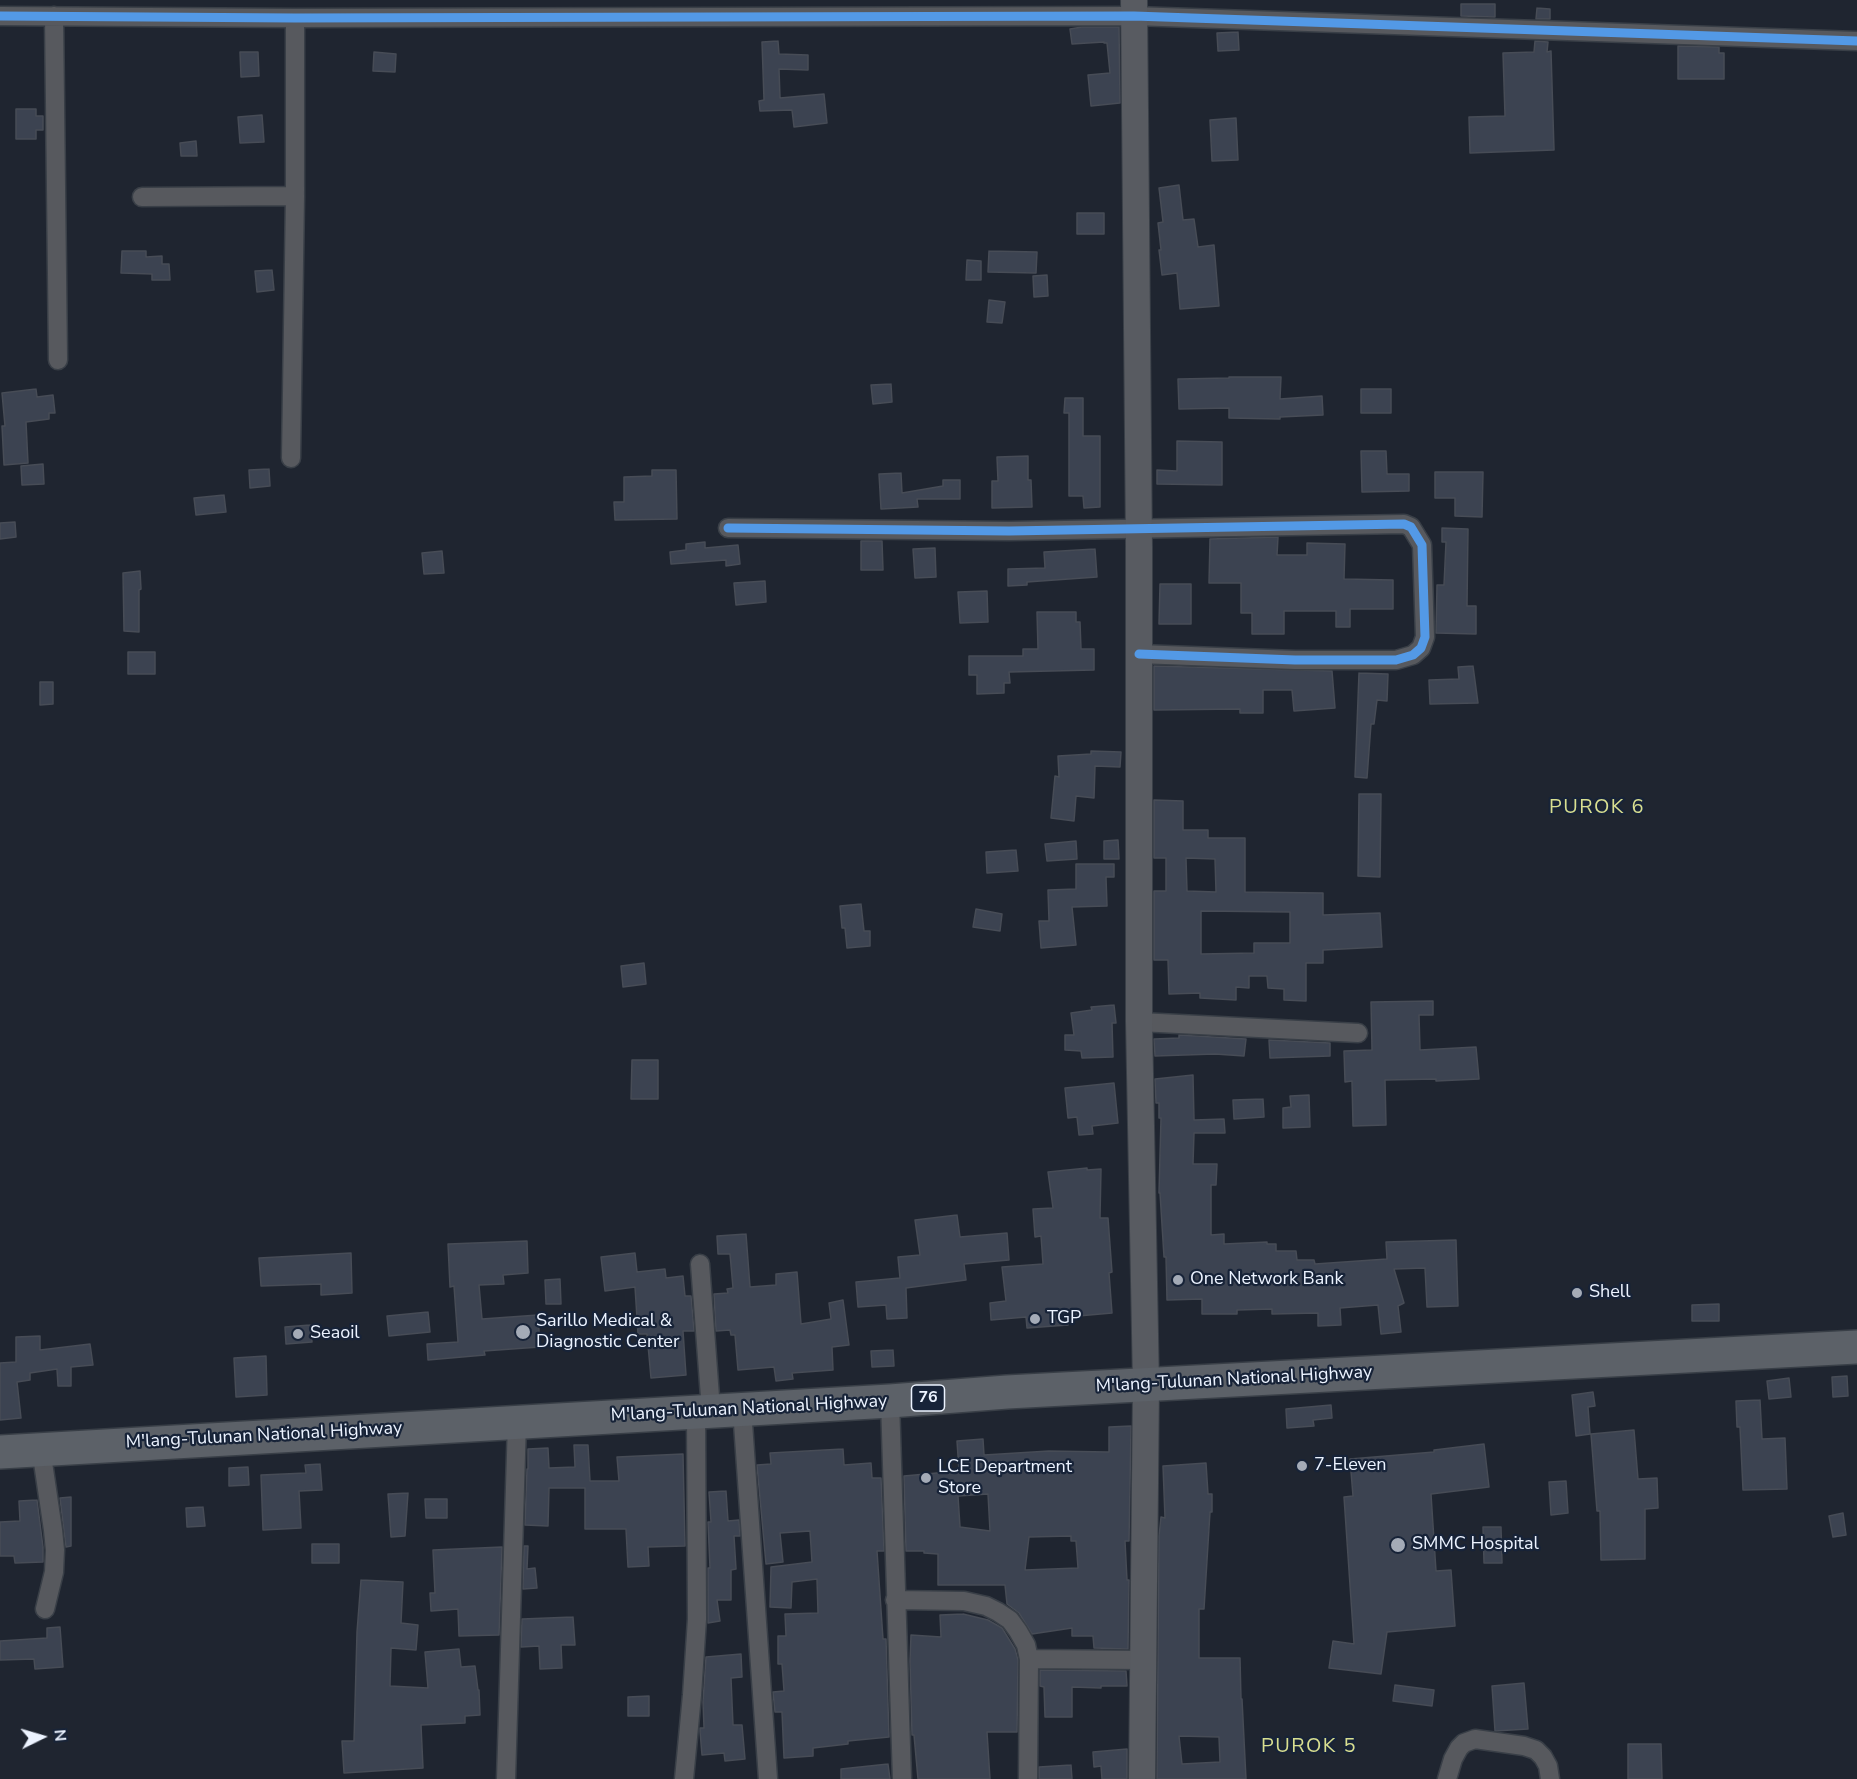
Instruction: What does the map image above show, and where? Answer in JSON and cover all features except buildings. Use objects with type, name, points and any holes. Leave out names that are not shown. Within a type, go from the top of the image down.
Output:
[{"type":"highway","name":"M'lang-Tulunan National Highway","points":[[0,1452],[890,1401],[1007,1392],[1857,1347]]},
{"type":"main road","points":[[1134,8],[1139,528],[1139,1022],[1146,1385],[1142,1779]]},
{"type":"street","points":[[0,16],[295,18],[1134,8],[1857,41]]},
{"type":"street","points":[[54,16],[58,360]]},
{"type":"street","points":[[291,458],[295,18]]},
{"type":"street","points":[[142,197],[295,196]]},
{"type":"street","points":[[728,528],[1009,531],[1404,524],[1411,527],[1422,545],[1425,637],[1420,648],[1413,655],[1396,660],[1295,660],[1139,654]]},
{"type":"street","points":[[1139,1022],[1358,1033]]},
{"type":"street","points":[[700,1264],[717,1410],[768,1779]]},
{"type":"street","points":[[890,1401],[902,1779]]},
{"type":"street","points":[[684,1779],[717,1410]]},
{"type":"street","points":[[506,1779],[517,1422]]},
{"type":"street","points":[[41,1449],[55,1550],[54,1572],[45,1609]]},
{"type":"street","points":[[895,1600],[964,1601],[992,1609],[1010,1620],[1026,1645],[1029,1659],[1028,1779]]},
{"type":"street","points":[[1029,1659],[1143,1659]]},
{"type":"street","points":[[1447,1779],[1459,1748],[1464,1743],[1475,1739],[1524,1746],[1536,1750],[1548,1766],[1550,1779]]},
{"type":"cycle path","points":[[0,16],[295,18],[1134,16],[1857,41]]},
{"type":"cycle path","points":[[728,528],[1009,531],[1404,524],[1411,527],[1422,545],[1425,637],[1421,648],[1413,655],[1396,660],[1295,660],[1139,654]]},
{"type":"place","name":"One Network Bank","points":[[1178,1280]]},
{"type":"place","name":"Shell","points":[[1577,1293]]},
{"type":"place","name":"TGP","points":[[1035,1319]]},
{"type":"place","name":"Sarillo Medical & Diagnostic Center","points":[[523,1332]]},
{"type":"place","name":"Seaoil","points":[[298,1334]]},
{"type":"place","name":"7-Eleven","points":[[1302,1466]]},
{"type":"place","name":"LCE Department Store","points":[[926,1478]]},
{"type":"place","name":"SMMC Hospital","points":[[1398,1545]]},
{"type":"district","name":"PUROK 6","points":[[1597,808]]},
{"type":"district","name":"PUROK 5","points":[[1309,1747]]}]
